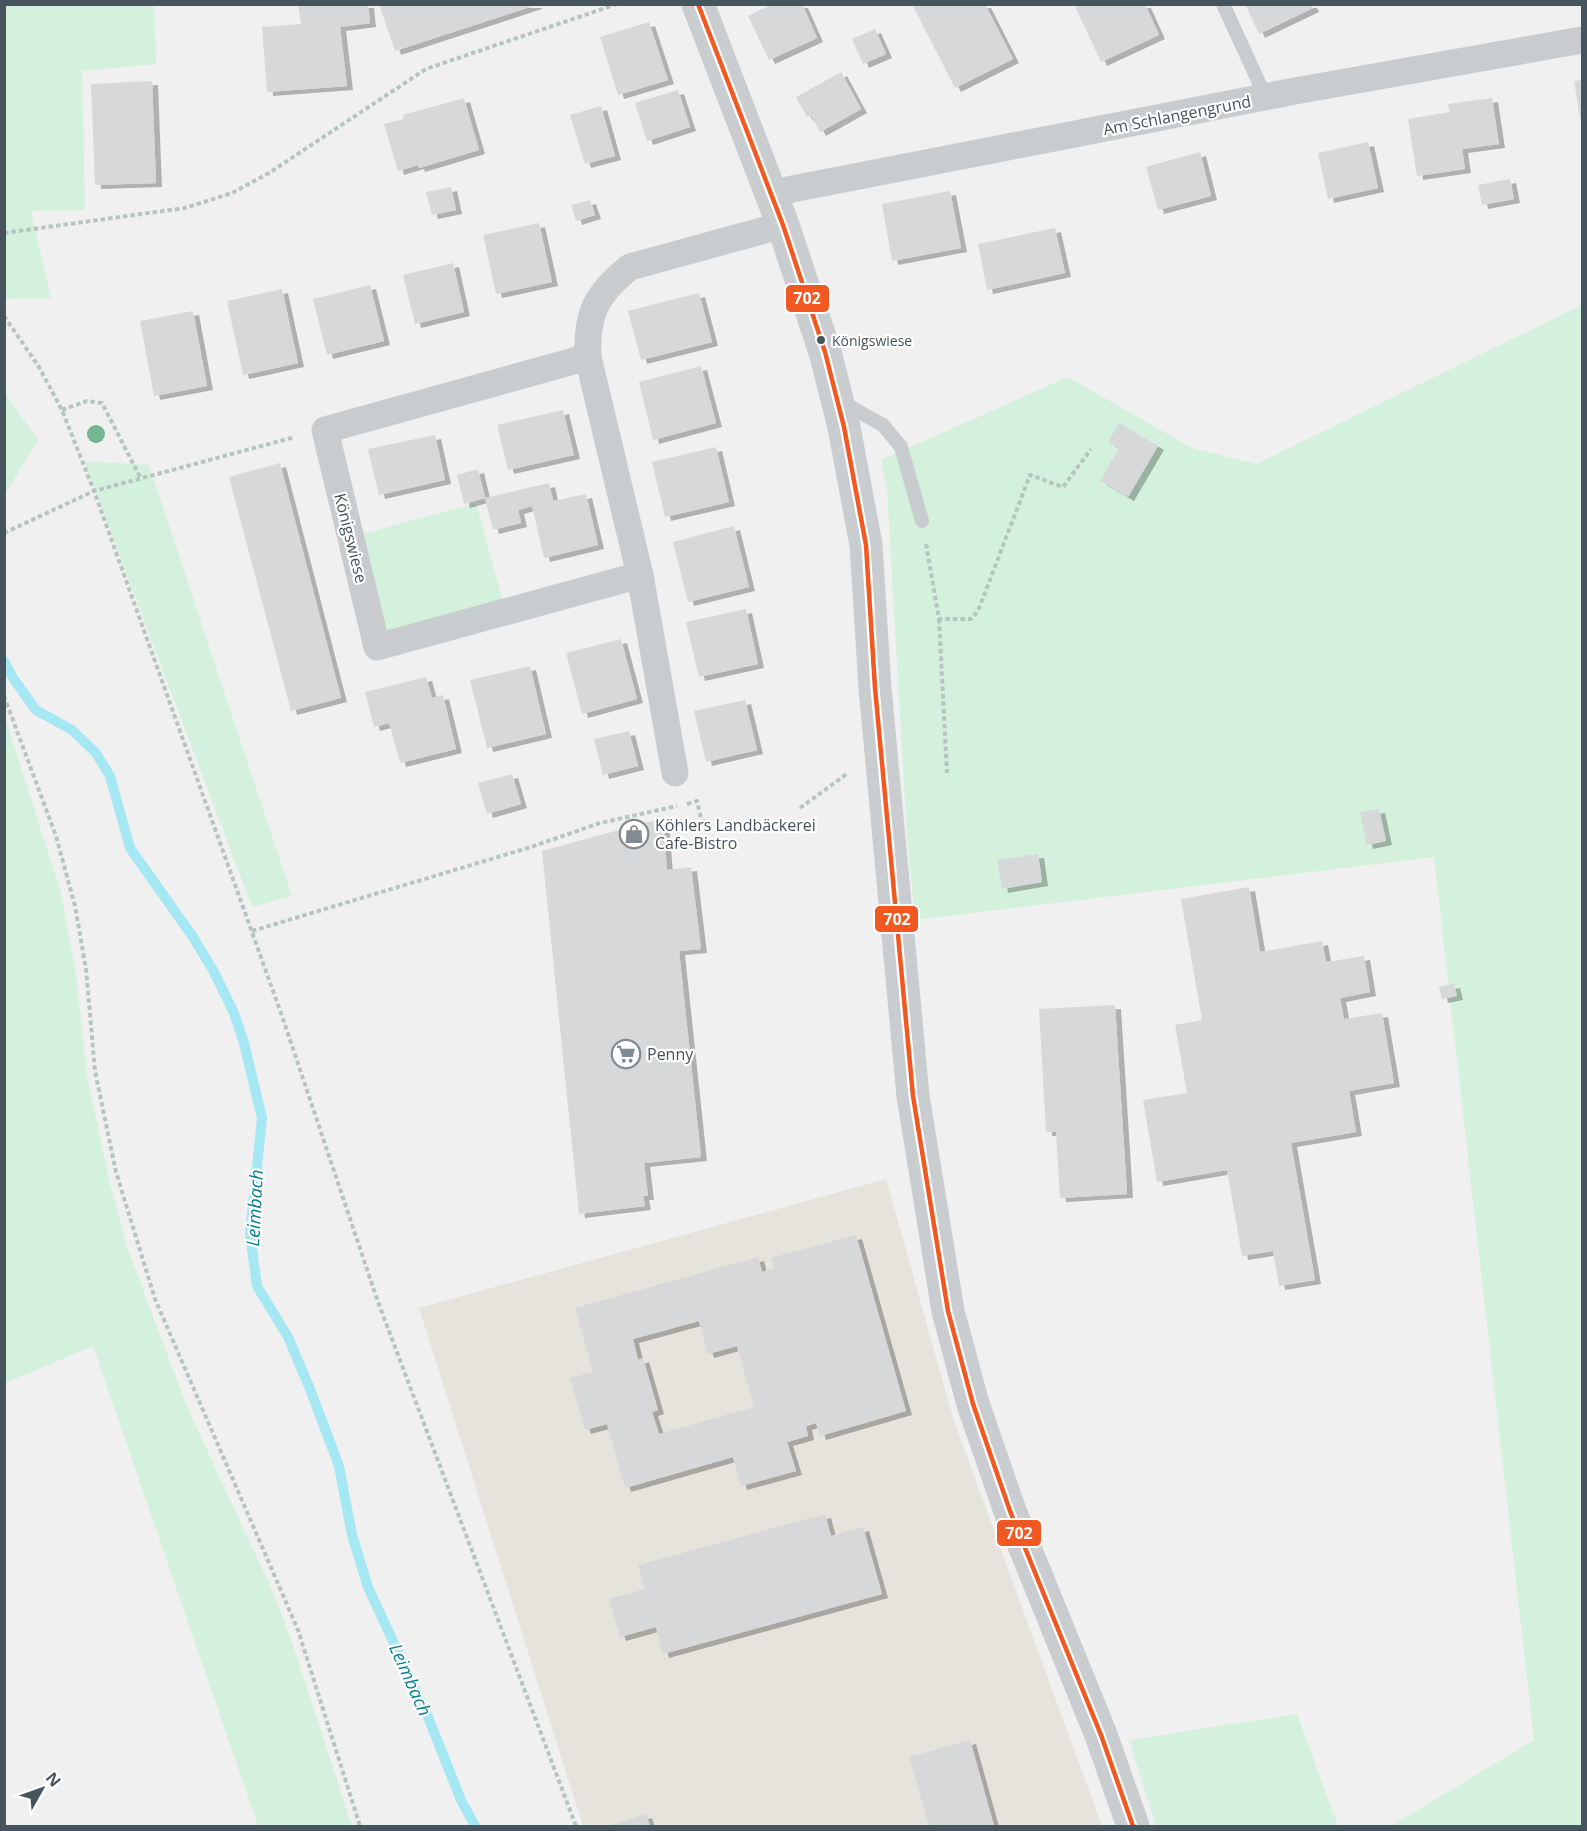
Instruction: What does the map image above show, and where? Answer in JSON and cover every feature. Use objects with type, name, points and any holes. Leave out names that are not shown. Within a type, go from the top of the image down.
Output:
[{"type":"main road","points":[[698,4],[772,193],[838,401],[866,545],[881,748],[913,1096],[948,1311],[973,1404],[1010,1510],[1101,1735],[1133,1827]]},
{"type":"street","name":"Am Schlangengrund","points":[[772,193],[1582,40]]},
{"type":"street","points":[[675,774],[640,575],[588,357],[587,330],[595,305],[610,283],[630,267],[783,225]]},
{"type":"street","points":[[325,430],[588,357]]},
{"type":"street","name":"Königswiese","points":[[325,430],[377,647],[640,575]]},
{"type":"lane","points":[[1223,4],[1266,98]]},
{"type":"lane","points":[[838,401],[883,425],[902,447],[922,521]]},
{"type":"path","points":[[4,233],[185,208],[232,193],[268,173],[426,69],[617,4]]},
{"type":"path","points":[[4,316],[39,367],[62,410],[94,491],[252,931],[378,1302],[576,1827]]},
{"type":"path","points":[[62,410],[87,401],[102,403],[140,477]]},
{"type":"path","points":[[4,533],[94,491],[325,430]]},
{"type":"path","points":[[939,619],[975,617],[1030,475],[1064,487],[1091,449]]},
{"type":"path","points":[[922,521],[939,619],[947,772]]},
{"type":"path","points":[[4,696],[52,825],[75,906],[86,969],[95,1071],[116,1172],[155,1299],[298,1630],[360,1827]]},
{"type":"path","points":[[800,808],[881,748]]},
{"type":"path","points":[[252,931],[531,847],[600,823],[697,801],[701,818],[712,831]]},
{"type":"shaded area","points":[[886,1179],[954,1421],[1102,1826],[583,1826],[419,1308]]},
{"type":"green space","points":[[4,5],[154,5],[156,64],[82,71],[85,210],[31,211],[51,298],[5,299]]},
{"type":"green space","points":[[1582,305],[1582,1826],[1391,1826],[1534,1740],[1434,857],[915,920],[907,837],[887,489],[881,460],[1068,377],[1192,448],[1256,464]]},
{"type":"green space","points":[[4,392],[38,440],[5,494],[4,494]]},
{"type":"green space","points":[[84,461],[149,465],[292,896],[252,907]]},
{"type":"green space","points":[[476,503],[503,602],[383,635],[355,536]]},
{"type":"green space","points":[[5,717],[61,893],[76,975],[87,1075],[108,1176],[128,1250],[187,1407],[272,1590],[293,1645],[352,1826],[258,1826],[93,1346],[5,1383]]},
{"type":"green space","points":[[1297,1714],[1338,1826],[1156,1826],[1129,1740]]},
{"type":"building","points":[[298,4],[368,4],[370,23],[340,27],[347,86],[267,92],[262,27],[301,24]]},
{"type":"building","points":[[379,4],[536,4],[536,5],[395,51]]},
{"type":"building","points":[[773,4],[802,4],[817,38],[769,60],[748,16]]},
{"type":"building","points":[[912,4],[985,4],[1013,59],[955,88]]},
{"type":"building","points":[[1074,4],[1145,4],[1159,35],[1101,62]]},
{"type":"building","points":[[1245,4],[1311,4],[1313,8],[1259,34]]},
{"type":"building","points":[[649,22],[668,80],[618,95],[600,37]]},
{"type":"building","points":[[875,29],[886,54],[863,64],[852,39]]},
{"type":"building","points":[[841,72],[861,109],[820,132],[811,115],[807,117],[796,97]]},
{"type":"building","points":[[1582,80],[1582,123],[1581,124],[1574,81]]},
{"type":"building","points":[[152,81],[156,183],[95,185],[91,84]]},
{"type":"building","points":[[678,90],[690,127],[647,141],[635,103]]},
{"type":"building","points":[[464,98],[479,150],[419,168],[418,165],[398,171],[384,124],[404,119],[403,115]]},
{"type":"building","points":[[1492,98],[1499,144],[1462,149],[1465,169],[1417,176],[1408,119],[1450,112],[1448,104]]},
{"type":"building","points":[[601,106],[615,156],[585,164],[570,115]]},
{"type":"building","points":[[1368,142],[1378,188],[1328,199],[1318,153]]},
{"type":"building","points":[[1200,152],[1211,196],[1158,210],[1146,167]]},
{"type":"building","points":[[1510,179],[1514,199],[1482,205],[1478,185]]},
{"type":"building","points":[[451,187],[456,210],[432,215],[426,192]]},
{"type":"building","points":[[950,191],[961,248],[892,261],[882,204]]},
{"type":"building","points":[[590,200],[595,215],[576,221],[571,205]]},
{"type":"building","points":[[539,223],[552,282],[496,294],[483,235]]},
{"type":"building","points":[[1055,228],[1065,273],[987,290],[978,244]]},
{"type":"building","points":[[453,263],[464,312],[415,324],[403,275]]},
{"type":"building","points":[[370,285],[384,341],[327,355],[313,299]]},
{"type":"building","points":[[282,289],[298,363],[243,375],[227,301]]},
{"type":"building","points":[[699,293],[712,342],[641,360],[628,311]]},
{"type":"building","points":[[193,311],[207,386],[154,396],[140,321]]},
{"type":"building","points":[[701,366],[716,423],[653,440],[639,382]]},
{"type":"building","points":[[563,410],[574,455],[508,470],[497,425]]},
{"type":"building","points":[[1119,423],[1158,446],[1128,497],[1100,481],[1119,448],[1108,442]]},
{"type":"building","points":[[435,435],[445,480],[379,495],[368,449]]},
{"type":"building","points":[[716,447],[729,502],[665,517],[652,462]]},
{"type":"building","points":[[280,463],[341,698],[291,711],[229,477]]},
{"type":"building","points":[[478,469],[485,498],[464,504],[457,475]]},
{"type":"building","points":[[549,483],[553,501],[586,494],[598,545],[544,558],[532,506],[518,510],[521,523],[493,530],[485,498]]},
{"type":"building","points":[[734,526],[749,587],[688,602],[673,542]]},
{"type":"building","points":[[746,609],[758,664],[699,677],[686,622]]},
{"type":"building","points":[[621,639],[637,699],[582,714],[566,653]]},
{"type":"building","points":[[530,666],[546,734],[487,748],[470,680]]},
{"type":"building","points":[[426,677],[432,698],[443,695],[456,749],[400,763],[389,723],[374,727],[365,692]]},
{"type":"building","points":[[745,700],[757,750],[706,762],[694,711]]},
{"type":"building","points":[[629,731],[638,766],[603,775],[594,739]]},
{"type":"building","points":[[512,774],[521,804],[487,814],[478,783]]},
{"type":"building","points":[[1379,809],[1386,841],[1367,845],[1360,812]]},
{"type":"building","name":"Penny","points":[[663,818],[667,870],[691,867],[701,949],[679,951],[701,1157],[644,1163],[648,1196],[643,1196],[645,1206],[579,1214],[542,851]]},
{"type":"building","points":[[1038,854],[1042,882],[1002,889],[997,860]]},
{"type":"building","points":[[1249,887],[1260,952],[1322,941],[1326,962],[1364,956],[1370,992],[1340,998],[1344,1019],[1382,1013],[1394,1083],[1349,1091],[1356,1132],[1291,1143],[1315,1280],[1279,1286],[1273,1251],[1242,1256],[1227,1170],[1157,1182],[1143,1100],[1187,1093],[1175,1025],[1202,1020],[1181,899]]},
{"type":"building","points":[[1454,984],[1457,996],[1442,999],[1439,987]]},
{"type":"building","points":[[1115,1005],[1127,1194],[1060,1198],[1056,1132],[1046,1132],[1039,1009]]},
{"type":"building","points":[[856,1235],[906,1411],[820,1436],[816,1423],[806,1426],[808,1436],[787,1442],[796,1471],[741,1486],[733,1457],[625,1488],[607,1424],[585,1430],[570,1378],[593,1372],[575,1308],[758,1257],[762,1272],[774,1268],[771,1258]],"holes":[[[699,1321],[708,1354],[737,1346],[754,1407],[659,1434],[652,1412],[658,1410],[643,1358],[638,1360],[633,1339]]]},
{"type":"building","points":[[825,1514],[831,1536],[863,1527],[882,1594],[663,1654],[656,1627],[620,1637],[609,1599],[645,1589],[638,1565]]},
{"type":"building","points":[[970,1740],[994,1826],[929,1826],[909,1757]]},
{"type":"building","points":[[646,1814],[650,1826],[608,1826]]},
{"type":"waterway","name":"Leimbach","points":[[4,661],[36,710],[72,730],[96,753],[110,776],[130,848],[193,937],[214,972],[234,1013],[244,1043],[262,1118],[250,1234],[257,1286],[288,1337],[310,1389],[339,1466],[352,1535],[368,1587],[428,1717],[461,1800],[475,1826]]},
{"type":"transit line","name":"702","points":[[698,4],[783,225],[825,352],[844,427],[866,545],[875,688],[913,1096],[948,1311],[973,1404],[1010,1511],[1101,1735],[1133,1826]]},
{"type":"place","name":"Königswiese","points":[[821,340]]},
{"type":"place","name":"Köhlers Landbäckerei Cafe-Bistro","points":[[634,834]]},
{"type":"place","name":"Penny","points":[[626,1054]]}]
